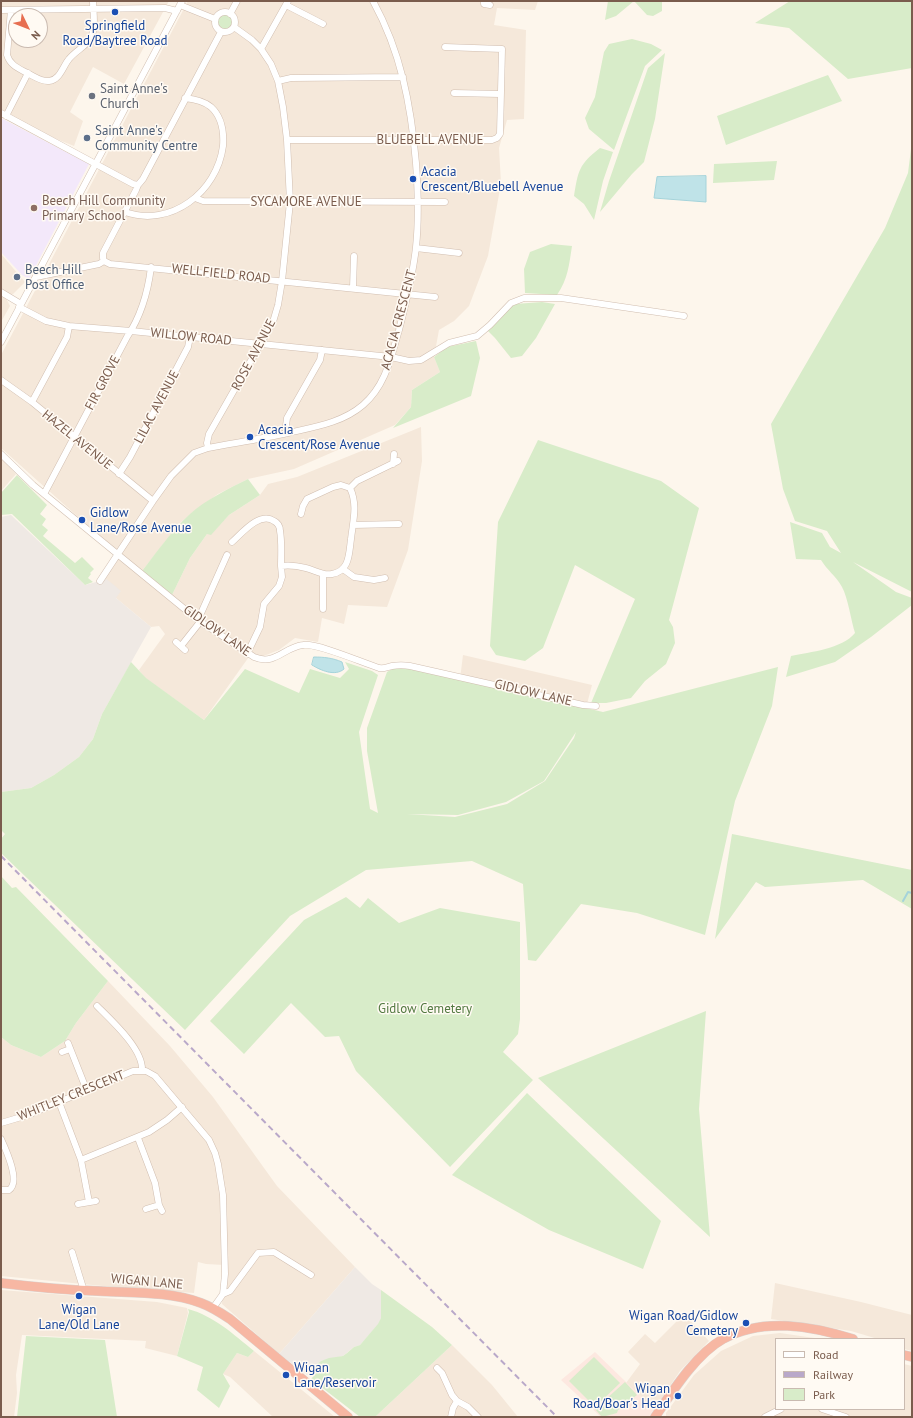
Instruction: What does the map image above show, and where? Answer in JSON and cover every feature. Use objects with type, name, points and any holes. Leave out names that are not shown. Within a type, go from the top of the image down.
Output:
[{"type":"highway","name":"WIGAN LANE","points":[[1,1283],[84,1291],[168,1295],[188,1298],[213,1308],[230,1319],[348,1417]]},
{"type":"highway","points":[[655,1417],[686,1374],[700,1359],[723,1339],[759,1327],[791,1326],[831,1332],[850,1338]]},
{"type":"street","points":[[8,44],[7,55],[11,64],[44,81],[53,81],[57,78],[70,58],[90,38],[94,28],[93,1]]},
{"type":"street","points":[[230,14],[237,1]]},
{"type":"street","name":"ACACIA CRESCENT","points":[[208,448],[326,424],[356,411],[369,399],[379,386],[386,373],[408,294],[416,248],[418,202],[412,122],[403,77],[391,40],[373,1]]},
{"type":"street","points":[[484,1],[484,4],[490,5]]},
{"type":"street","points":[[261,49],[287,3],[323,24]]},
{"type":"street","points":[[1,342],[179,6]]},
{"type":"street","points":[[48,10],[165,8],[179,6],[215,19]]},
{"type":"street","points":[[224,12],[230,14],[235,21],[234,27],[229,32],[221,32],[215,27],[215,19],[220,13],[224,12]]},
{"type":"street","name":"ROSE AVENUE","points":[[208,448],[207,443],[209,434],[273,322],[278,305],[282,281],[290,202],[287,140],[278,81],[271,64],[261,49],[252,40],[234,27]]},
{"type":"street","points":[[104,261],[103,253],[138,184],[142,182],[221,32]]},
{"type":"street","name":"BLUEBELL AVENUE","points":[[287,140],[492,140],[497,138],[500,134],[502,48],[445,47]]},
{"type":"street","points":[[28,74],[17,96],[4,115],[133,184],[138,184]]},
{"type":"street","points":[[278,81],[291,78],[403,77]]},
{"type":"street","points":[[454,93],[500,94]]},
{"type":"street","points":[[125,212],[142,215],[161,214],[180,208],[195,198],[206,186],[216,169],[222,150],[223,131],[219,117],[211,107],[202,101],[185,98]]},
{"type":"street","name":"SYCAMORE AVENUE","points":[[195,198],[203,201],[445,202]]},
{"type":"street","points":[[416,248],[459,253]]},
{"type":"street","points":[[353,288],[354,256]]},
{"type":"street","name":"WELLFIELD ROAD","points":[[36,277],[99,264],[104,261],[110,264],[435,297]]},
{"type":"street","name":"FIR GROVE","points":[[44,494],[135,324],[144,302],[151,267]]},
{"type":"street","name":"WILLOW ROAD","points":[[1,292],[20,306],[46,321],[69,326],[391,357],[408,361],[421,360],[449,343],[477,336],[511,303],[524,298],[560,298],[684,316]]},
{"type":"street","points":[[32,402],[67,337],[69,326]]},
{"type":"street","name":"LILAC AVENUE","points":[[119,474],[130,457],[188,347],[190,337]]},
{"type":"street","points":[[286,433],[288,418],[320,360],[322,350]]},
{"type":"street","name":"HAZEL AVENUE","points":[[1,380],[32,402],[152,501]]},
{"type":"street","points":[[100,581],[152,501],[171,476],[194,453],[208,448]]},
{"type":"street","name":"GIDLOW LANE","points":[[1,454],[44,494],[199,621],[224,636],[247,654],[259,660],[270,659],[296,646],[310,645],[379,668],[384,669],[401,665],[410,666],[583,705],[596,706]]},
{"type":"street","points":[[350,488],[357,481],[396,462],[394,454]]},
{"type":"street","points":[[301,514],[307,499],[333,487],[341,485],[350,488]]},
{"type":"street","points":[[281,566],[306,568],[323,575],[333,574],[343,569],[348,560],[355,510],[354,500],[350,488]]},
{"type":"street","points":[[232,542],[258,521],[266,518],[278,524],[280,531],[282,577],[279,586],[264,604],[260,627],[247,654]]},
{"type":"street","points":[[353,525],[399,524]]},
{"type":"street","points":[[180,646],[199,621],[227,555]]},
{"type":"street","points":[[343,569],[354,577],[374,580],[385,578]]},
{"type":"street","points":[[323,575],[323,609]]},
{"type":"street","points":[[97,1006],[136,1048],[141,1060],[142,1070],[155,1076],[209,1140],[215,1153],[223,1195],[225,1229],[225,1274],[223,1294]]},
{"type":"street","points":[[62,1052],[69,1046],[87,1091]]},
{"type":"street","name":"WHITLEY CRESCENT","points":[[1,1123],[22,1117],[129,1073],[142,1070]]},
{"type":"street","points":[[59,1102],[81,1160],[89,1202]]},
{"type":"street","points":[[81,1160],[138,1138],[155,1129],[182,1107]]},
{"type":"street","points":[[138,1138],[155,1183],[158,1205],[162,1211]]},
{"type":"street","points":[[1,1139],[9,1156],[14,1182],[13,1187],[9,1190],[1,1190]]},
{"type":"street","points":[[78,1204],[96,1201]]},
{"type":"street","points":[[146,1209],[158,1205]]},
{"type":"street","points":[[72,1252],[84,1291]]},
{"type":"street","points":[[213,1308],[223,1294],[230,1290],[258,1253],[274,1252],[311,1275]]},
{"type":"street","points":[[437,1368],[442,1373],[457,1401],[468,1407],[478,1417]]},
{"type":"street","points":[[451,1417],[453,1408],[457,1401]]},
{"type":"street","points":[[765,1417],[779,1410]]},
{"type":"street","points":[[825,1410],[846,1417]]},
{"type":"shaded area","points":[[1,1],[169,1],[124,84],[93,67],[70,112],[83,121],[74,146],[1,117]]},
{"type":"shaded area","points":[[188,1],[538,1],[535,10],[497,8],[494,25],[526,30],[524,119],[507,120],[499,148],[501,183],[488,256],[469,306],[454,321],[439,330],[434,357],[440,372],[412,390],[411,407],[395,425],[294,469],[248,479],[218,494],[180,523],[142,571],[106,542],[1,448],[1,355]]},
{"type":"shaded area","name":"Beech Hill Community Primary School","points":[[1,118],[89,164],[29,279],[22,275],[1,252]]},
{"type":"shaded area","points":[[1,254],[25,282],[13,294],[6,298],[10,306],[1,322]]},
{"type":"shaded area","points":[[421,427],[422,461],[408,550],[387,607],[348,605],[344,624],[322,618],[318,642],[295,638],[279,650],[261,657],[251,654],[204,720],[145,678],[139,670],[165,634],[159,626],[151,627],[116,598],[105,578],[118,557],[172,595],[190,558],[207,534],[211,534],[229,515],[260,495],[268,484],[297,477]]},
{"type":"shaded area","points":[[1,458],[16,474],[1,491]]},
{"type":"shaded area","points":[[11,515],[85,585],[105,578],[114,585],[121,591],[116,598],[151,627],[102,714],[93,739],[79,757],[54,775],[31,788],[1,792],[1,517]]},
{"type":"shaded area","points":[[463,655],[592,685],[587,704],[460,679]]},
{"type":"shaded area","points":[[108,981],[170,1046],[213,1097],[277,1186],[355,1267],[279,1354],[222,1304],[224,1265],[198,1262],[194,1293],[1,1276],[1,1037],[11,1045],[41,1057],[65,1041],[76,1023]]},
{"type":"shaded area","points":[[355,1267],[372,1284],[381,1290],[381,1318],[379,1324],[360,1345],[354,1347],[343,1356],[321,1361],[314,1366],[307,1375],[279,1354]]},
{"type":"shaded area","points":[[775,1283],[861,1302],[912,1315],[912,1351],[905,1349],[905,1338],[875,1338],[851,1331],[771,1319]]},
{"type":"shaded area","points":[[1,1290],[157,1302],[187,1308],[188,1313],[177,1356],[145,1348],[146,1341],[22,1335],[16,1375],[17,1393],[14,1417],[1,1417]]},
{"type":"shaded area","points":[[684,1314],[709,1341],[680,1371],[655,1408],[648,1404],[626,1383],[640,1364],[628,1352],[645,1334],[655,1343]]},
{"type":"shaded area","points":[[780,1333],[814,1338],[775,1338],[775,1410],[905,1410],[905,1364],[912,1366],[912,1417],[666,1416],[666,1413],[694,1375],[721,1351],[753,1336]]},
{"type":"shaded area","points":[[452,1345],[492,1385],[518,1417],[375,1417]]},
{"type":"shaded area","points":[[254,1351],[335,1417],[273,1417],[230,1377],[223,1374],[237,1353],[248,1357]]},
{"type":"shaded area","points":[[595,1352],[654,1409],[649,1417],[601,1417],[561,1380]]},
{"type":"green space","points":[[608,1],[634,1],[616,16],[605,20]]},
{"type":"green space","points":[[634,1],[662,1],[662,11],[653,16],[647,15]]},
{"type":"green space","points":[[790,1],[912,1],[912,68],[848,79],[789,28],[755,23]]},
{"type":"green space","points":[[225,14],[231,16],[233,22],[231,28],[225,30],[219,28],[217,22],[219,16]]},
{"type":"green space","points":[[632,39],[651,44],[662,50],[645,66],[614,150],[589,129],[585,118],[595,97],[604,52],[609,44]]},
{"type":"green space","points":[[665,53],[655,119],[644,162],[600,212],[609,181],[648,68]]},
{"type":"green space","points":[[828,75],[842,101],[726,145],[717,116]]},
{"type":"green space","points":[[912,141],[912,592],[853,562],[896,592],[912,598],[912,605],[871,637],[835,662],[786,677],[791,656],[834,646],[842,643],[855,633],[846,597],[837,580],[821,560],[796,559],[790,522],[822,533],[830,547],[841,553],[827,531],[795,521],[783,489],[771,424],[885,228],[908,173]]},
{"type":"green space","points":[[600,148],[613,152],[603,181],[594,220],[584,204],[574,196],[578,174],[588,159]]},
{"type":"green space","points":[[777,161],[774,180],[713,183],[714,164]]},
{"type":"green space","points":[[551,244],[572,246],[568,272],[561,289],[557,295],[525,293],[524,269],[530,252]]},
{"type":"green space","points":[[542,302],[555,304],[536,338],[522,356],[511,358],[487,330],[502,314],[515,304]]},
{"type":"green space","points":[[476,341],[480,358],[471,396],[393,428],[411,407],[412,390],[440,372],[434,357],[447,347]]},
{"type":"green space","points":[[538,440],[661,481],[699,508],[669,620],[673,627],[675,643],[666,664],[645,681],[631,698],[606,703],[591,703],[635,599],[575,565],[543,648],[525,661],[496,655],[490,646],[498,522]]},
{"type":"green space","points":[[17,475],[47,505],[40,514],[46,519],[42,525],[48,530],[43,536],[75,563],[82,557],[94,569],[88,578],[93,582],[85,585],[12,514],[1,515],[1,493]]},
{"type":"green space","points":[[248,479],[260,495],[229,515],[211,535],[207,534],[190,558],[172,595],[142,571],[183,520],[211,499]]},
{"type":"green space","points":[[131,662],[146,678],[204,720],[245,669],[299,693],[310,669],[340,678],[349,669],[345,662],[372,671],[378,675],[359,732],[370,809],[378,813],[367,751],[367,728],[387,672],[394,668],[406,668],[487,685],[603,712],[778,667],[772,706],[735,801],[705,935],[637,913],[581,904],[536,961],[528,960],[523,884],[472,861],[366,870],[290,916],[185,1030],[1,853],[1,839],[5,834],[1,830],[1,792],[31,788],[54,775],[79,757],[93,739],[102,714]],"holes":[[[576,732],[574,738],[545,781],[507,804],[455,817],[407,814],[458,815],[506,802],[544,781]]]},
{"type":"green space","points":[[732,834],[912,870],[912,909],[863,880],[765,887],[756,882],[715,939]]},
{"type":"green space","points":[[1,876],[12,888],[16,887],[108,981],[76,1023],[65,1041],[41,1057],[11,1045],[1,1037]]},
{"type":"green space","name":"Gidlow Cemetery","points":[[346,897],[360,908],[368,898],[399,923],[440,908],[520,922],[520,1019],[518,1034],[503,1052],[533,1080],[450,1167],[356,1071],[339,1036],[325,1037],[291,1003],[244,1054],[210,1021],[304,920]]},
{"type":"green space","points":[[706,1011],[699,1109],[710,1237],[538,1078]]},
{"type":"green space","points":[[527,1093],[661,1221],[643,1269],[549,1230],[452,1175]]},
{"type":"green space","points":[[381,1290],[432,1327],[452,1345],[375,1417],[360,1417],[311,1379],[319,1370],[314,1366],[329,1358],[343,1356],[354,1347],[360,1345],[378,1324],[381,1318]]},
{"type":"green space","points":[[188,1309],[215,1321],[254,1351],[248,1357],[237,1353],[223,1374],[230,1386],[219,1408],[197,1390],[203,1367],[177,1356],[189,1312]]},
{"type":"green space","points":[[26,1336],[105,1340],[117,1417],[17,1417]]},
{"type":"green space","points":[[594,1357],[620,1383],[595,1407],[569,1381]]},
{"type":"green space","points":[[625,1382],[637,1395],[618,1410],[617,1413],[602,1417],[595,1409]]},
{"type":"water","points":[[706,176],[706,202],[654,198],[657,177]]},
{"type":"water","points":[[314,657],[328,658],[342,662],[344,669],[332,673],[323,671],[312,665]]},
{"type":"waterway","points":[[903,901],[908,892],[912,893]]},
{"type":"railway","points":[[1,856],[557,1417]]},
{"type":"place","name":"Springfield Road/Baytree Road","points":[[115,12]]},
{"type":"place","name":"Saint Anne's Church","points":[[92,96]]},
{"type":"place","name":"Saint Anne's Community Centre","points":[[87,138]]},
{"type":"place","name":"Acacia Crescent/Bluebell Avenue","points":[[413,179]]},
{"type":"place","name":"Beech Hill Community Primary School","points":[[34,208]]},
{"type":"place","name":"Beech Hill Post Office","points":[[17,277]]},
{"type":"place","name":"Acacia Crescent/Rose Avenue","points":[[250,437]]},
{"type":"place","name":"Gidlow Lane/Rose Avenue","points":[[82,520]]},
{"type":"place","name":"Wigan Lane/Old Lane","points":[[79,1296]]},
{"type":"place","name":"Wigan Road/Gidlow Cemetery","points":[[746,1323]]},
{"type":"place","name":"Wigan Lane/Reservoir","points":[[286,1375]]},
{"type":"place","name":"Wigan Road/Boar's Head","points":[[678,1396]]}]
